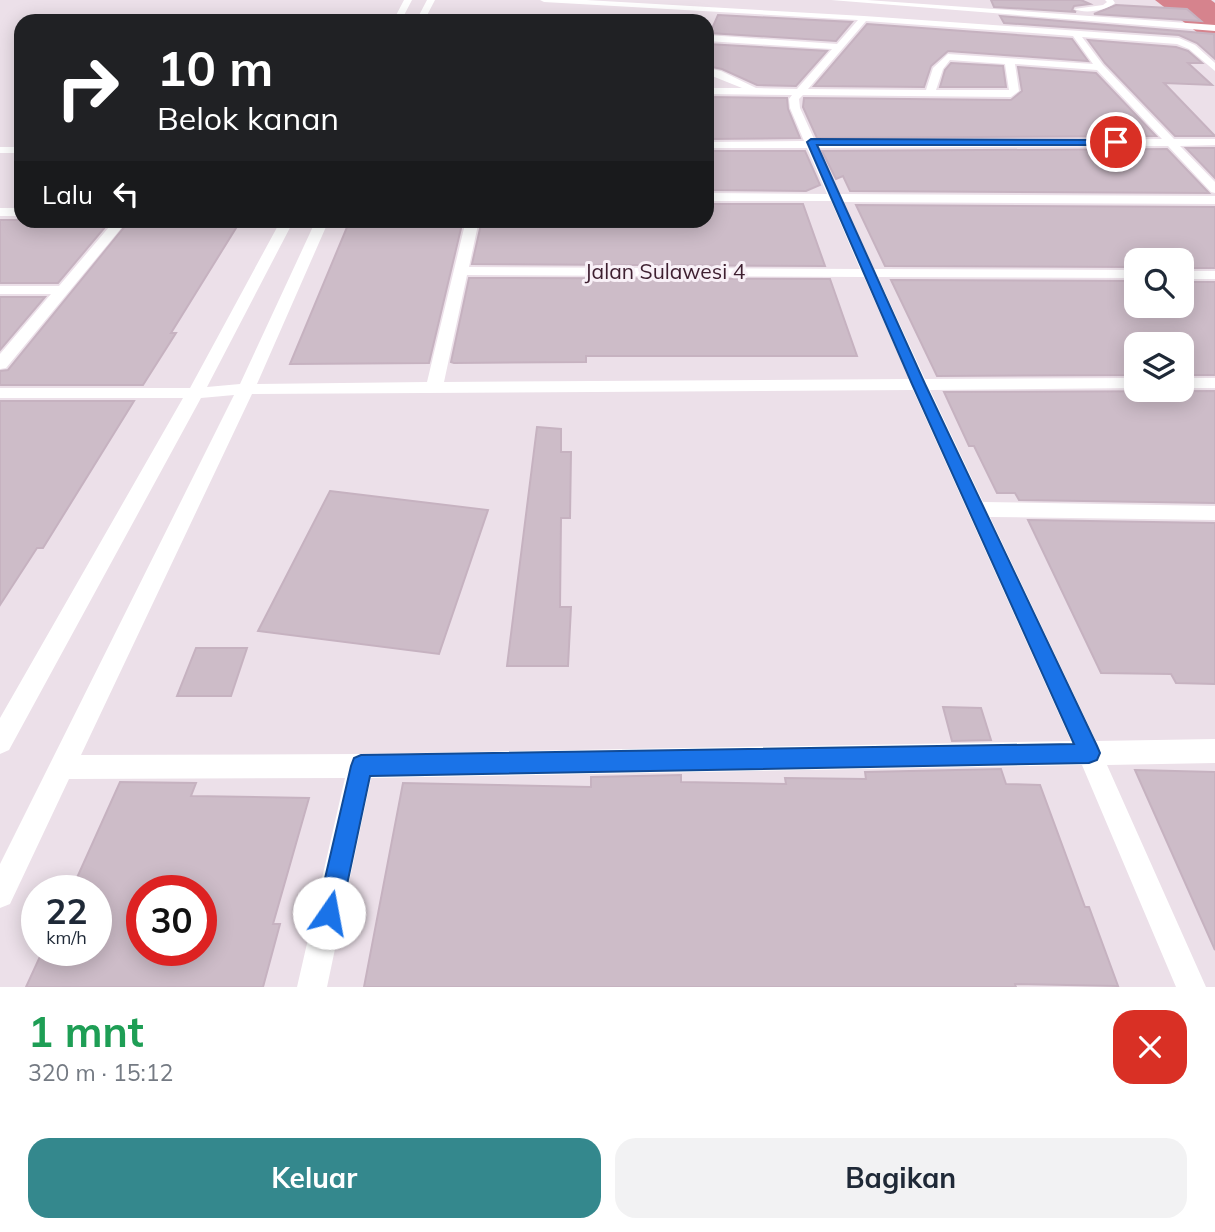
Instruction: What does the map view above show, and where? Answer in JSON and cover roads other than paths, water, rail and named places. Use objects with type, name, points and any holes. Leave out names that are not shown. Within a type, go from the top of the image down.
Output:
[{"type":"street","points":[[544,0],[650,10],[1215,28]]},
{"type":"street","points":[[835,0],[1071,25],[1179,41],[1192,47],[1215,68]]},
{"type":"street","points":[[1071,25],[1078,9],[1108,6],[1110,0]]},
{"type":"street","points":[[864,18],[800,90],[794,99],[795,108],[1089,753],[1191,987]]},
{"type":"street","points":[[1071,25],[1101,67],[1215,189]]},
{"type":"street","points":[[714,38],[841,47]]},
{"type":"street","points":[[930,94],[938,68],[948,57],[1101,67]]},
{"type":"street","points":[[714,91],[1011,94],[1014,91],[1010,63]]},
{"type":"street","points":[[714,72],[754,91]]},
{"type":"street","points":[[714,145],[811,142],[1215,142]]},
{"type":"street","points":[[714,197],[1215,200]]},
{"type":"street","points":[[0,364],[115,228]]},
{"type":"street","points":[[0,742],[195,394],[284,228]]},
{"type":"street","points":[[0,894],[246,389],[319,228]]},
{"type":"street","points":[[433,389],[471,228]]},
{"type":"street","name":"Jalan Sulawesi 4","points":[[461,271],[1124,274]]},
{"type":"street","points":[[1194,275],[1215,275]]},
{"type":"street","points":[[0,290],[63,290]]},
{"type":"street","points":[[0,393],[195,394],[246,389],[1124,383]]},
{"type":"street","points":[[1194,383],[1215,383]]},
{"type":"street","points":[[977,509],[1215,513]]},
{"type":"street","points":[[61,767],[361,766],[1215,751]]},
{"type":"street","points":[[312,987],[361,766]]}]
